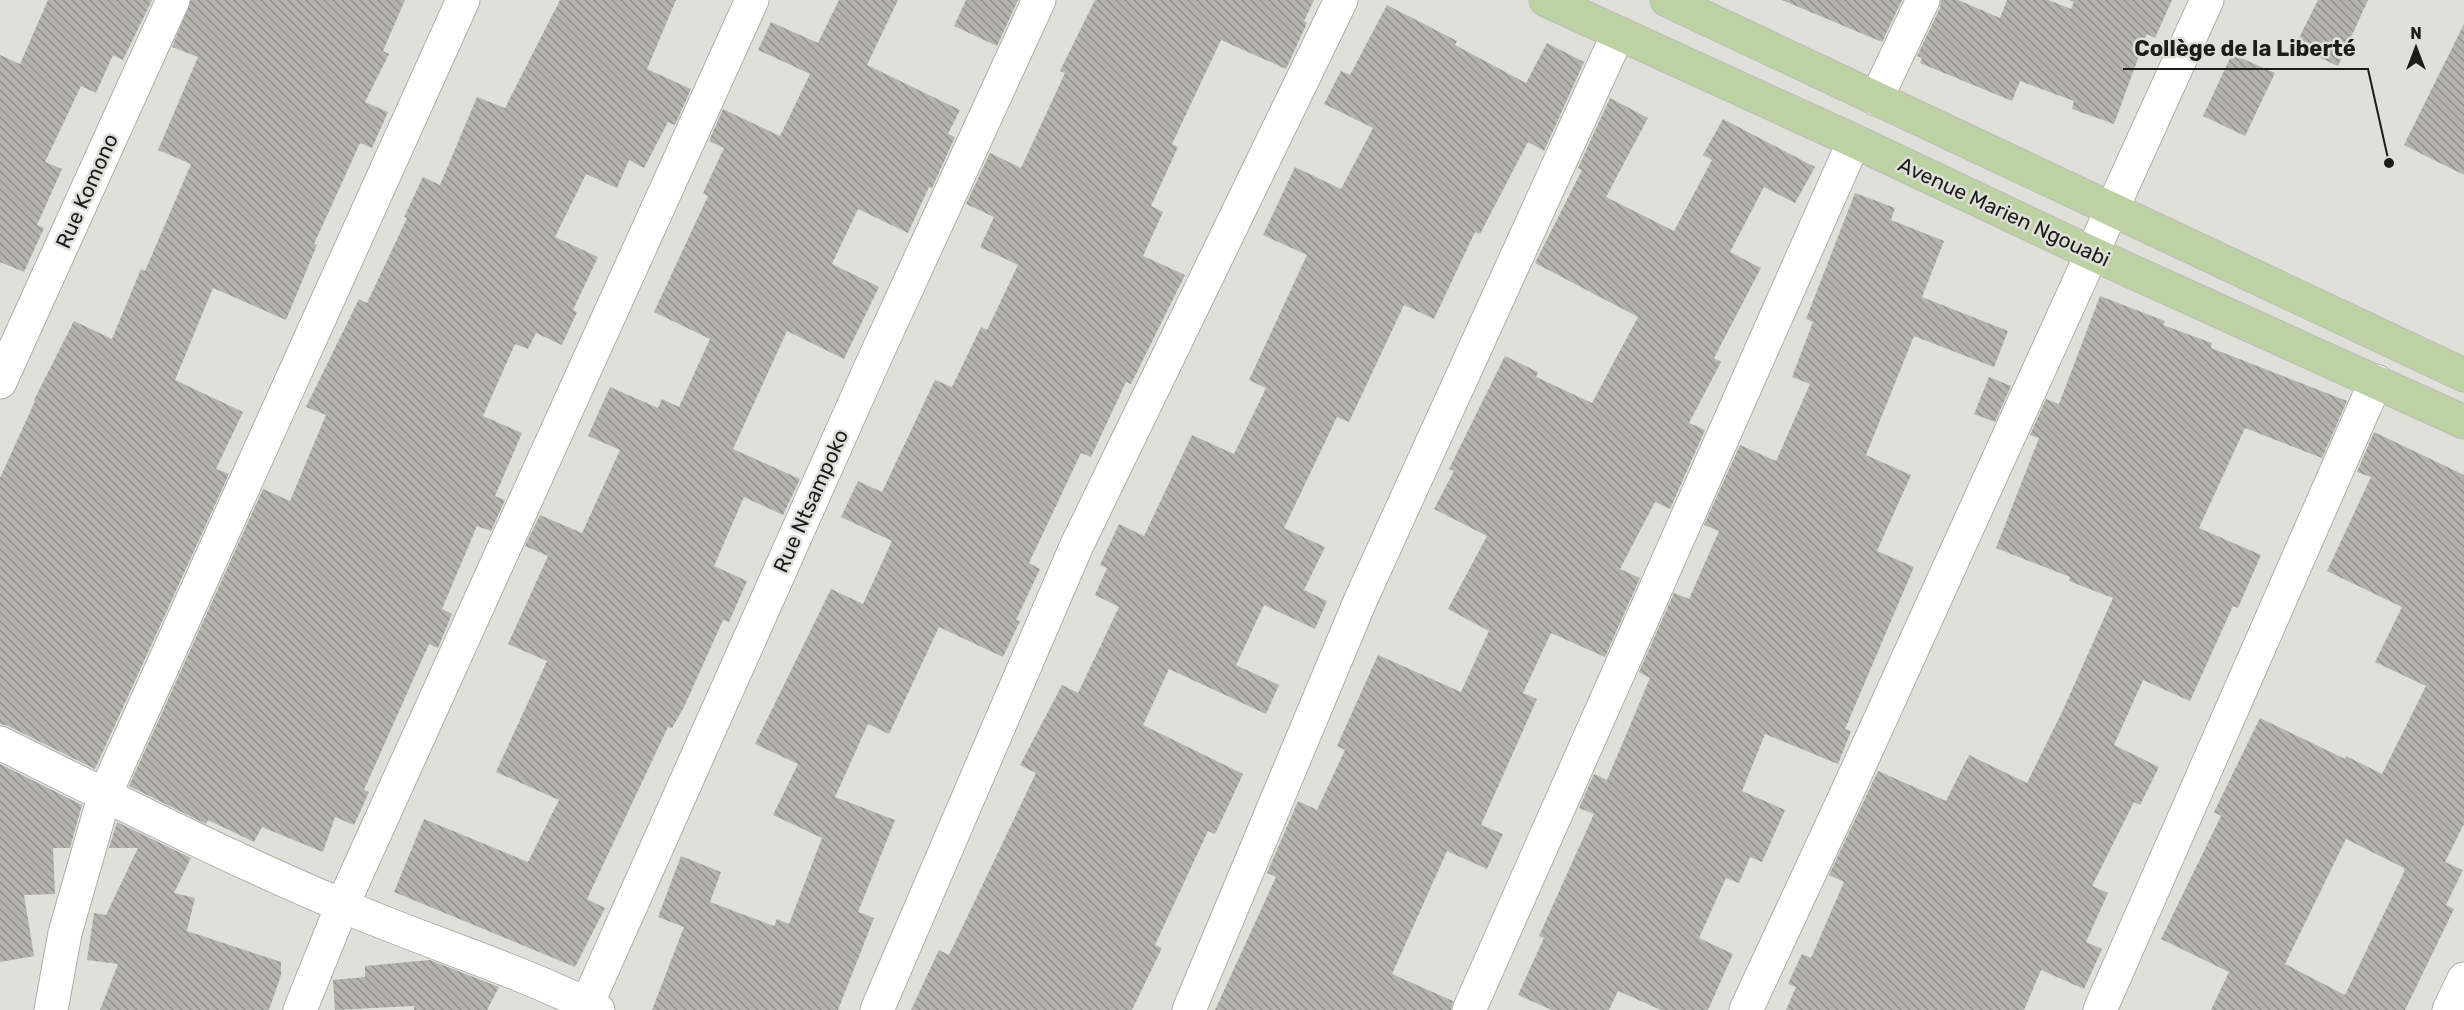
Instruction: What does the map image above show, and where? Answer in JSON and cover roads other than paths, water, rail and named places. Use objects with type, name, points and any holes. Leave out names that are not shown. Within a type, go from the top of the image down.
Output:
[{"type":"main road","name":"Avenue Marien Ngouabi","points":[[1546,0],[1854,141],[2091,254],[2464,422]]},
{"type":"main road","points":[[1667,0],[2464,375]]},
{"type":"street","name":"Rue Komono","points":[[0,382],[173,0]]},
{"type":"street","points":[[51,1010],[65,933],[105,794],[463,0]]},
{"type":"street","points":[[300,1010],[342,906],[752,0]]},
{"type":"street","name":"Rue Ntsampoko","points":[[592,1007],[868,373],[1040,0]]},
{"type":"street","points":[[877,1010],[1076,547],[1341,0]]},
{"type":"street","points":[[1876,99],[1923,0]]},
{"type":"street","points":[[1746,1010],[2207,0]]},
{"type":"street","points":[[1189,1010],[1361,599],[1618,34]]},
{"type":"street","points":[[1468,1010],[1854,141]]},
{"type":"street","points":[[2100,1010],[2376,381]]},
{"type":"street","points":[[0,743],[342,906],[551,1000],[592,1007]]},
{"type":"street","points":[[2449,1010],[2464,979]]},
{"type":"place","name":"Collège de la Liberté","points":[[2389,163]]}]
